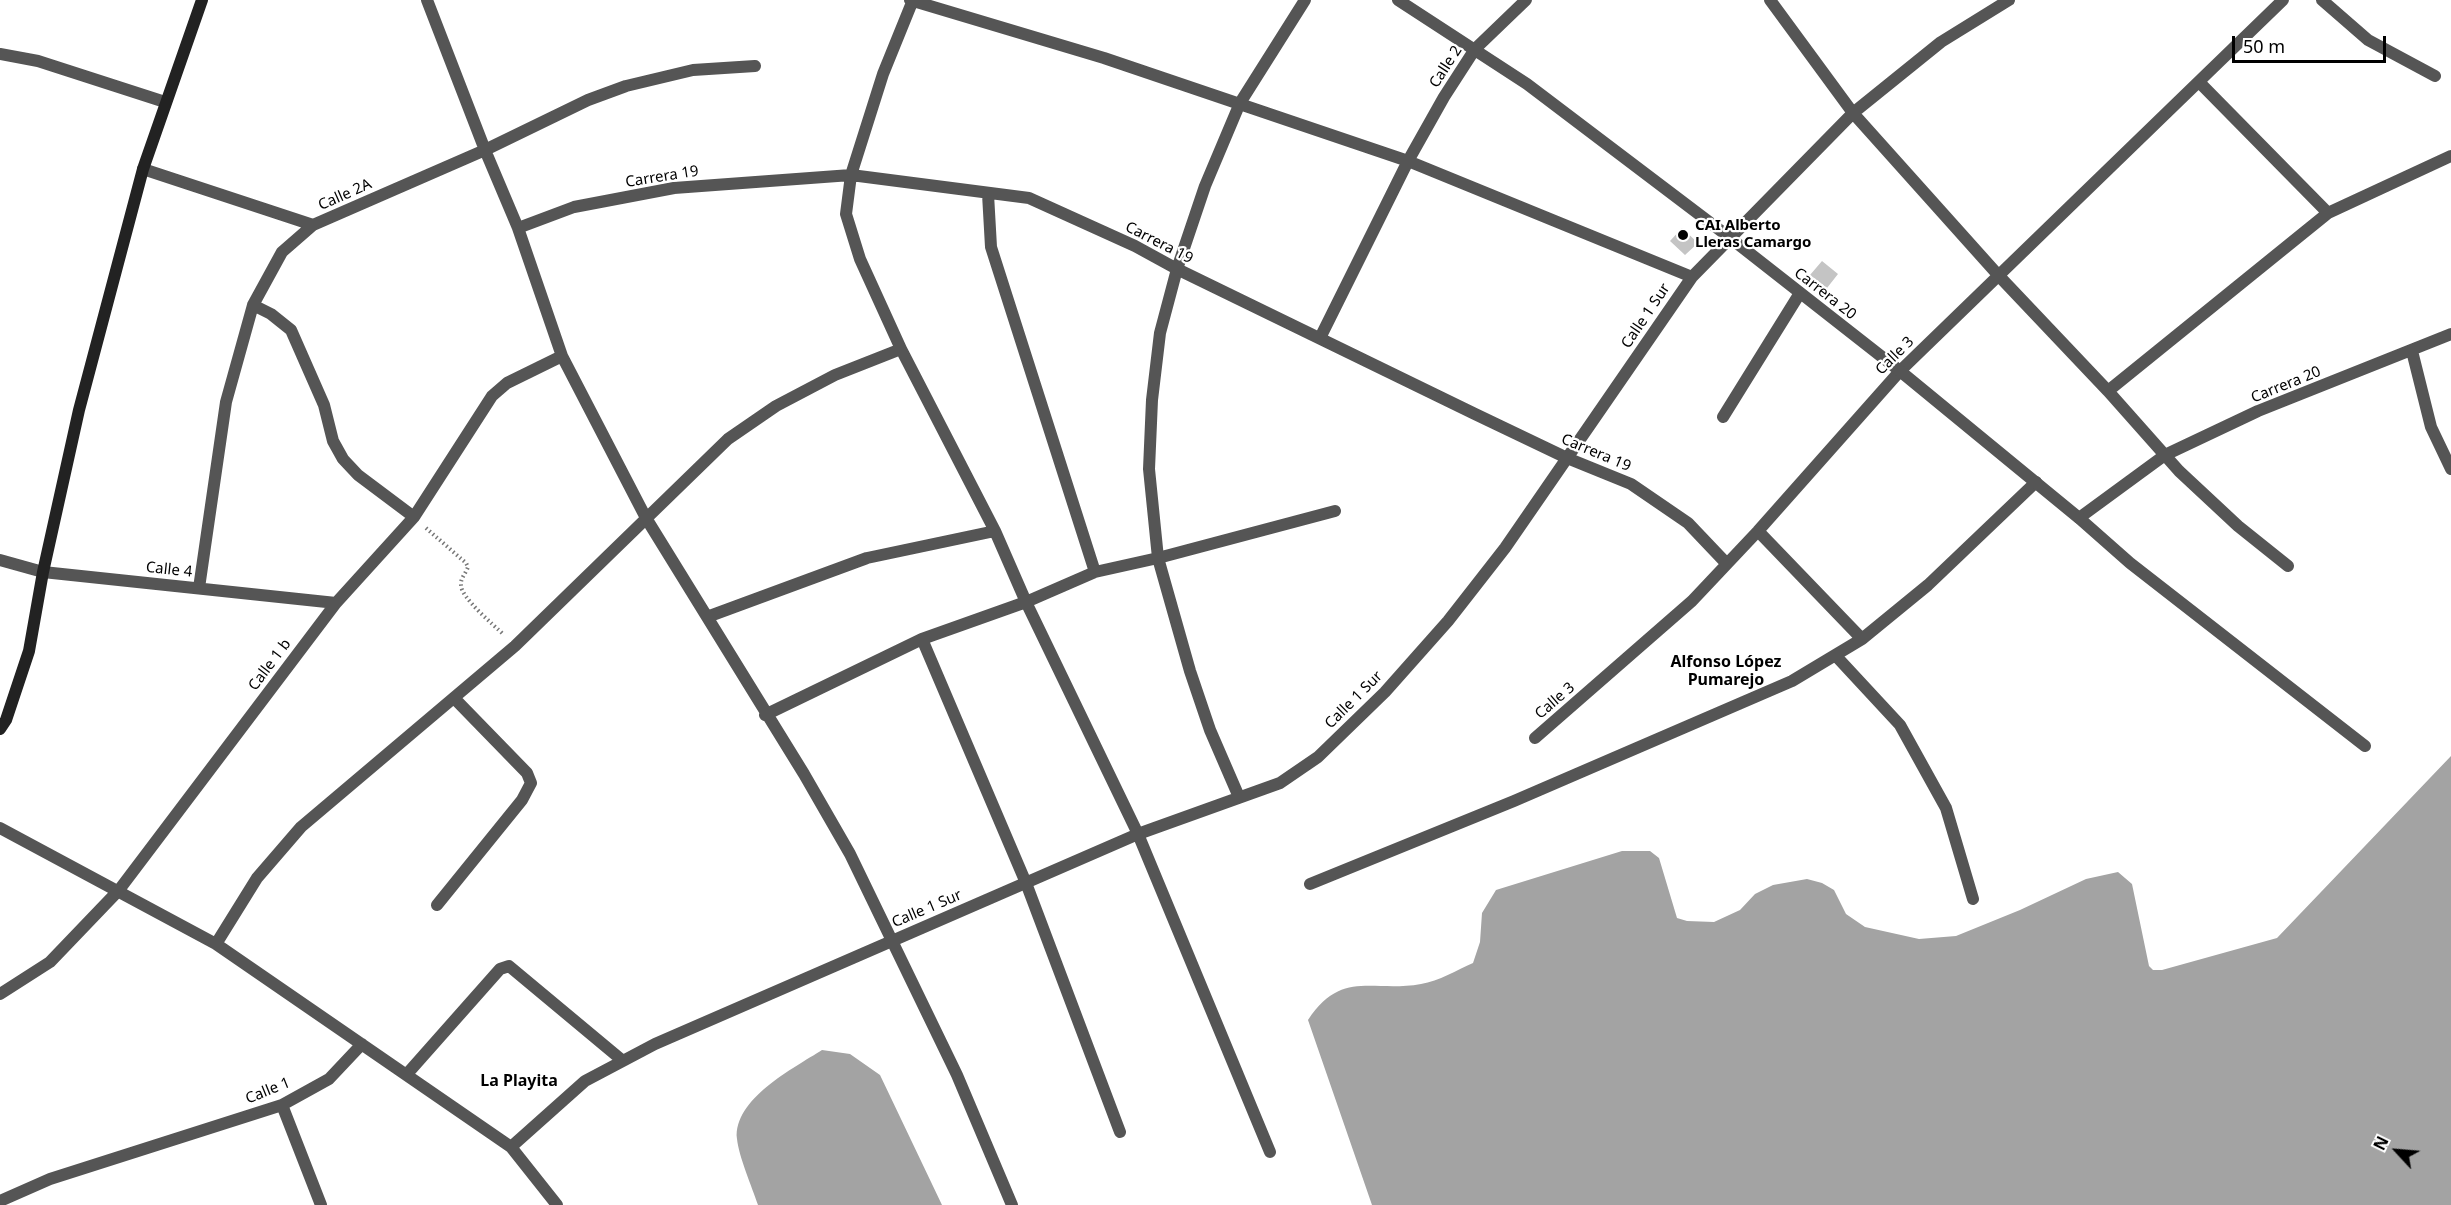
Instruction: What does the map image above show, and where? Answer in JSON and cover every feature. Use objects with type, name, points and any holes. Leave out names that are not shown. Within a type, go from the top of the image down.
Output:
[{"type":"main road","points":[[3,724],[28,651],[79,410],[143,169],[201,0]]},
{"type":"street","points":[[427,0],[518,228],[562,356],[646,518],[765,715],[804,774],[850,854],[957,1074],[1012,1205]]},
{"type":"street","points":[[1270,1152],[1138,834],[1026,602],[995,531],[901,349],[860,259],[846,214],[850,175],[912,0],[1104,58],[1408,161],[1692,277]]},
{"type":"street","points":[[1239,797],[1210,730],[1190,671],[1158,558],[1149,469],[1152,400],[1160,333],[1177,269],[1205,186],[1240,103],[1305,0]]},
{"type":"street","name":"Carrera 20","points":[[1398,0],[1527,84],[1729,237],[1900,371],[2036,482],[2137,569],[2365,746]]},
{"type":"street","name":"Calle 2","points":[[1320,338],[1408,161],[1444,97],[1475,49],[1526,0]]},
{"type":"street","points":[[1770,0],[1853,112],[1999,276],[2108,391],[2179,471],[2238,525],[2288,566]]},
{"type":"street","name":"Calle 1 Sur","points":[[511,1147],[585,1080],[655,1044],[1138,834],[1280,783],[1318,757],[1385,692],[1448,621],[1505,548],[1692,277],[1853,112],[1941,42],[2009,0]]},
{"type":"street","name":"Calle 3","points":[[1535,738],[1692,601],[1758,531],[1900,371],[2283,0]]},
{"type":"street","points":[[2322,0],[2368,40],[2435,76]]},
{"type":"street","points":[[0,54],[38,61],[165,102]]},
{"type":"street","name":"Calle 2A","points":[[199,588],[226,402],[253,305],[282,252],[313,225],[485,150],[588,100],[627,86],[693,70],[755,66]]},
{"type":"street","points":[[2200,82],[2328,213]]},
{"type":"street","points":[[2108,391],[2328,213],[2451,156]]},
{"type":"street","points":[[143,169],[313,225]]},
{"type":"street","name":"Carrera 19","points":[[518,228],[574,207],[674,188],[850,175],[1029,198],[1135,246],[1177,269],[1568,458],[1631,484],[1688,523],[1726,563]]},
{"type":"street","points":[[988,194],[991,247],[1095,572]]},
{"type":"street","points":[[1723,417],[1800,293]]},
{"type":"street","points":[[253,305],[271,314],[291,330],[324,405],[333,441],[343,459],[358,474],[414,517]]},
{"type":"street","name":"Carrera 20","points":[[2079,518],[2165,455],[2258,411],[2451,334]]},
{"type":"street","points":[[216,944],[257,878],[301,827],[515,646],[728,439],[776,406],[835,375],[901,349]]},
{"type":"street","points":[[2412,351],[2431,427],[2451,469]]},
{"type":"street","name":"Calle 1 b","points":[[0,994],[50,962],[119,890],[336,603],[414,517],[492,396],[507,383],[562,356]]},
{"type":"street","points":[[1310,884],[1690,726],[1792,681],[1862,639],[1928,585],[2036,482]]},
{"type":"street","points":[[765,715],[922,639],[1026,602],[1095,572],[1158,558],[1335,511]]},
{"type":"street","points":[[707,617],[867,558],[995,531]]},
{"type":"street","points":[[1758,531],[1862,639]]},
{"type":"street","name":"Calle 4","points":[[0,560],[43,572],[336,603]]},
{"type":"street","points":[[922,639],[1026,883],[1120,1132]]},
{"type":"street","points":[[1836,656],[1900,725],[1946,808],[1973,899]]},
{"type":"street","points":[[437,905],[522,800],[531,783],[527,773],[454,698]]},
{"type":"street","points":[[0,828],[216,944],[511,1147],[557,1205]]},
{"type":"street","points":[[406,1074],[500,969],[509,966],[623,1061]]},
{"type":"street","name":"Calle 1","points":[[0,1201],[50,1179],[282,1105],[329,1079],[363,1044]]},
{"type":"street","points":[[282,1105],[321,1205]]},
{"type":"path","points":[[414,517],[466,563],[468,567],[460,582],[466,597],[515,646]]},
{"type":"shaded area","points":[[2451,756],[2451,1205],[1372,1205],[1308,1020],[1333,994],[1346,989],[1359,986],[1403,986],[1428,983],[1473,963],[1480,942],[1482,913],[1496,890],[1622,851],[1650,851],[1659,858],[1677,918],[1687,921],[1714,922],[1740,910],[1755,894],[1773,885],[1807,879],[1822,883],[1834,890],[1846,914],[1865,927],[1919,939],[1956,936],[2020,910],[2086,879],[2118,872],[2132,884],[2149,966],[2153,970],[2162,970],[2277,938]]},
{"type":"shaded area","points":[[822,1050],[850,1054],[880,1075],[942,1205],[758,1205],[738,1146],[738,1124],[755,1098],[768,1086]]},
{"type":"building","name":"CAI Alberto Lleras Camargo","points":[[1682,228],[1698,243],[1685,255],[1670,241]]},
{"type":"building","points":[[1822,261],[1838,274],[1827,288],[1810,275]]},
{"type":"place","name":"CAI Alberto Lleras Camargo","points":[[1683,235]]},
{"type":"district","name":"Alfonso López Pumarejo","points":[[1726,671]]},
{"type":"district","name":"La Playita","points":[[519,1081]]}]
